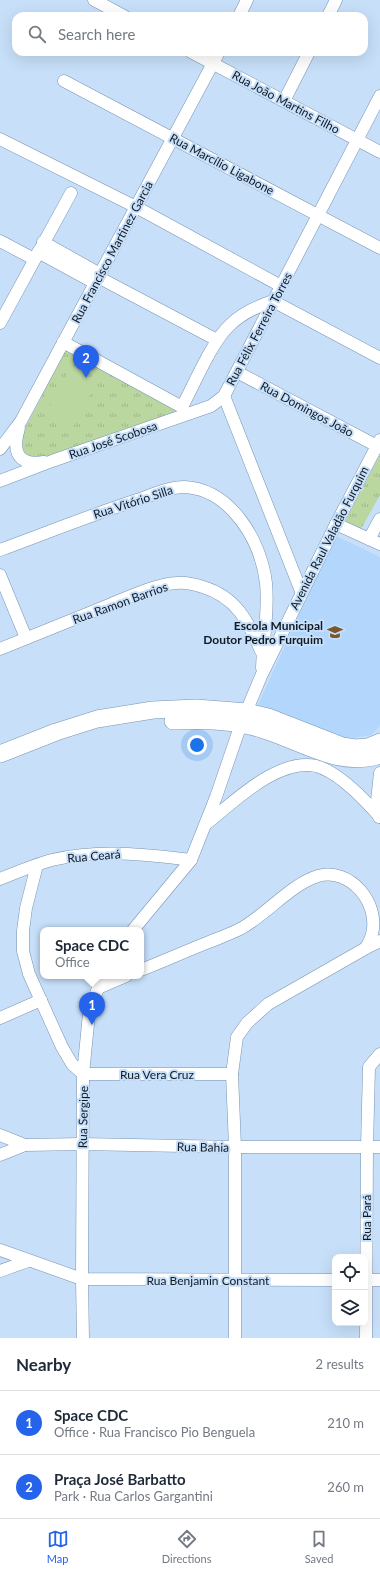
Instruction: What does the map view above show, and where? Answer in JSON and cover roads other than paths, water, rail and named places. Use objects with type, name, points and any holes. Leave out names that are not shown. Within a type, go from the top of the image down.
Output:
[{"type":"main road","points":[[0,754],[56,732],[97,719],[153,710],[196,708],[244,718],[261,729],[317,758],[353,754],[380,742]]},
{"type":"main road","points":[[0,766],[57,743],[97,731],[152,722],[194,720],[219,721],[268,717],[342,746],[353,754],[368,759],[380,755]]},
{"type":"street","points":[[94,0],[116,12]]},
{"type":"street","points":[[241,12],[247,0]]},
{"type":"street","points":[[330,12],[336,0]]},
{"type":"street","name":"Rua João Martins Filho","points":[[199,56],[380,152]]},
{"type":"street","name":"Rua Francisco Martinez Garcia","points":[[0,450],[21,421],[217,56]]},
{"type":"street","points":[[284,101],[307,56]]},
{"type":"street","name":"Rua Marcílio Ligabone","points":[[64,81],[380,248]]},
{"type":"street","name":"Rua Félix Ferreira Torres","points":[[301,591],[224,396],[380,96]]},
{"type":"street","points":[[0,139],[136,207],[281,286]]},
{"type":"street","points":[[0,323],[71,193]]},
{"type":"street","points":[[0,241],[38,251],[98,278],[218,340]]},
{"type":"street","points":[[63,342],[184,411],[218,340],[230,324],[256,307],[273,301],[380,358]]},
{"type":"street","name":"Rua Domingos João","points":[[237,372],[379,443]]},
{"type":"street","name":"Rua José Scobosa","points":[[0,481],[184,411],[211,406],[224,396]]},
{"type":"street","points":[[21,421],[15,441],[19,455],[24,460],[30,462],[52,461]]},
{"type":"street","name":"Avenida Raul Valadão Furquim","points":[[135,927],[191,860],[262,674],[301,591],[379,443]]},
{"type":"street","name":"Rua Vitório Silla","points":[[0,550],[112,508],[166,491],[182,487],[197,488],[210,493],[216,496],[234,512],[248,532],[257,549],[266,583],[263,654]]},
{"type":"street","points":[[336,524],[375,541],[380,519]]},
{"type":"street","points":[[0,575],[26,638]]},
{"type":"street","name":"Rua Ramon Barrios","points":[[0,649],[147,590],[175,583],[187,583],[209,589],[220,594],[232,602],[243,615],[263,654],[262,674]]},
{"type":"street","points":[[232,602],[250,615],[265,620]]},
{"type":"street","points":[[205,825],[272,773],[302,765],[317,758],[331,773],[345,783],[380,817]]},
{"type":"street","points":[[380,773],[377,801],[380,817]]},
{"type":"street","name":"Rua Ceará","points":[[0,879],[37,864],[73,856],[103,853],[138,853],[191,860]]},
{"type":"street","name":"Rua Sergipe","points":[[37,864],[26,908],[23,931],[23,951],[29,974],[62,1047],[72,1064],[83,1074],[83,1338]]},
{"type":"street","points":[[144,969],[241,929],[306,880],[319,876],[331,875],[348,880],[361,889],[366,898],[373,920],[372,934],[366,948]]},
{"type":"street","points":[[235,1338],[235,1147],[232,1074],[237,1037],[247,1023],[268,1004],[380,941]]},
{"type":"street","points":[[83,1074],[89,1014],[101,979]]},
{"type":"street","points":[[98,988],[119,979]]},
{"type":"street","points":[[0,1018],[41,1000]]},
{"type":"street","name":"Rua Pará","points":[[366,1254],[369,1067],[379,1057]]},
{"type":"street","name":"Rua Vera Cruz","points":[[83,1074],[232,1074]]},
{"type":"street","points":[[0,1135],[25,1145]]},
{"type":"street","name":"Rua Bahia","points":[[25,1145],[82,1144],[235,1147],[380,1147]]},
{"type":"street","points":[[0,1155],[25,1145]]},
{"type":"street","name":"Rua Benjamin Constant","points":[[0,1250],[82,1279],[332,1280]]},
{"type":"street","points":[[0,1271],[28,1261]]},
{"type":"street","points":[[368,1280],[380,1280]]},
{"type":"street","name":"Rua Pará","points":[[366,1290],[366,1338]]},
{"type":"place","name":"Praça José Barbatto","points":[[86,378]]},
{"type":"place","name":"Escola Municipal Doutor Pedro Furquim","points":[[335,632]]},
{"type":"place","name":"Space CDC","points":[[92,1025]]}]
